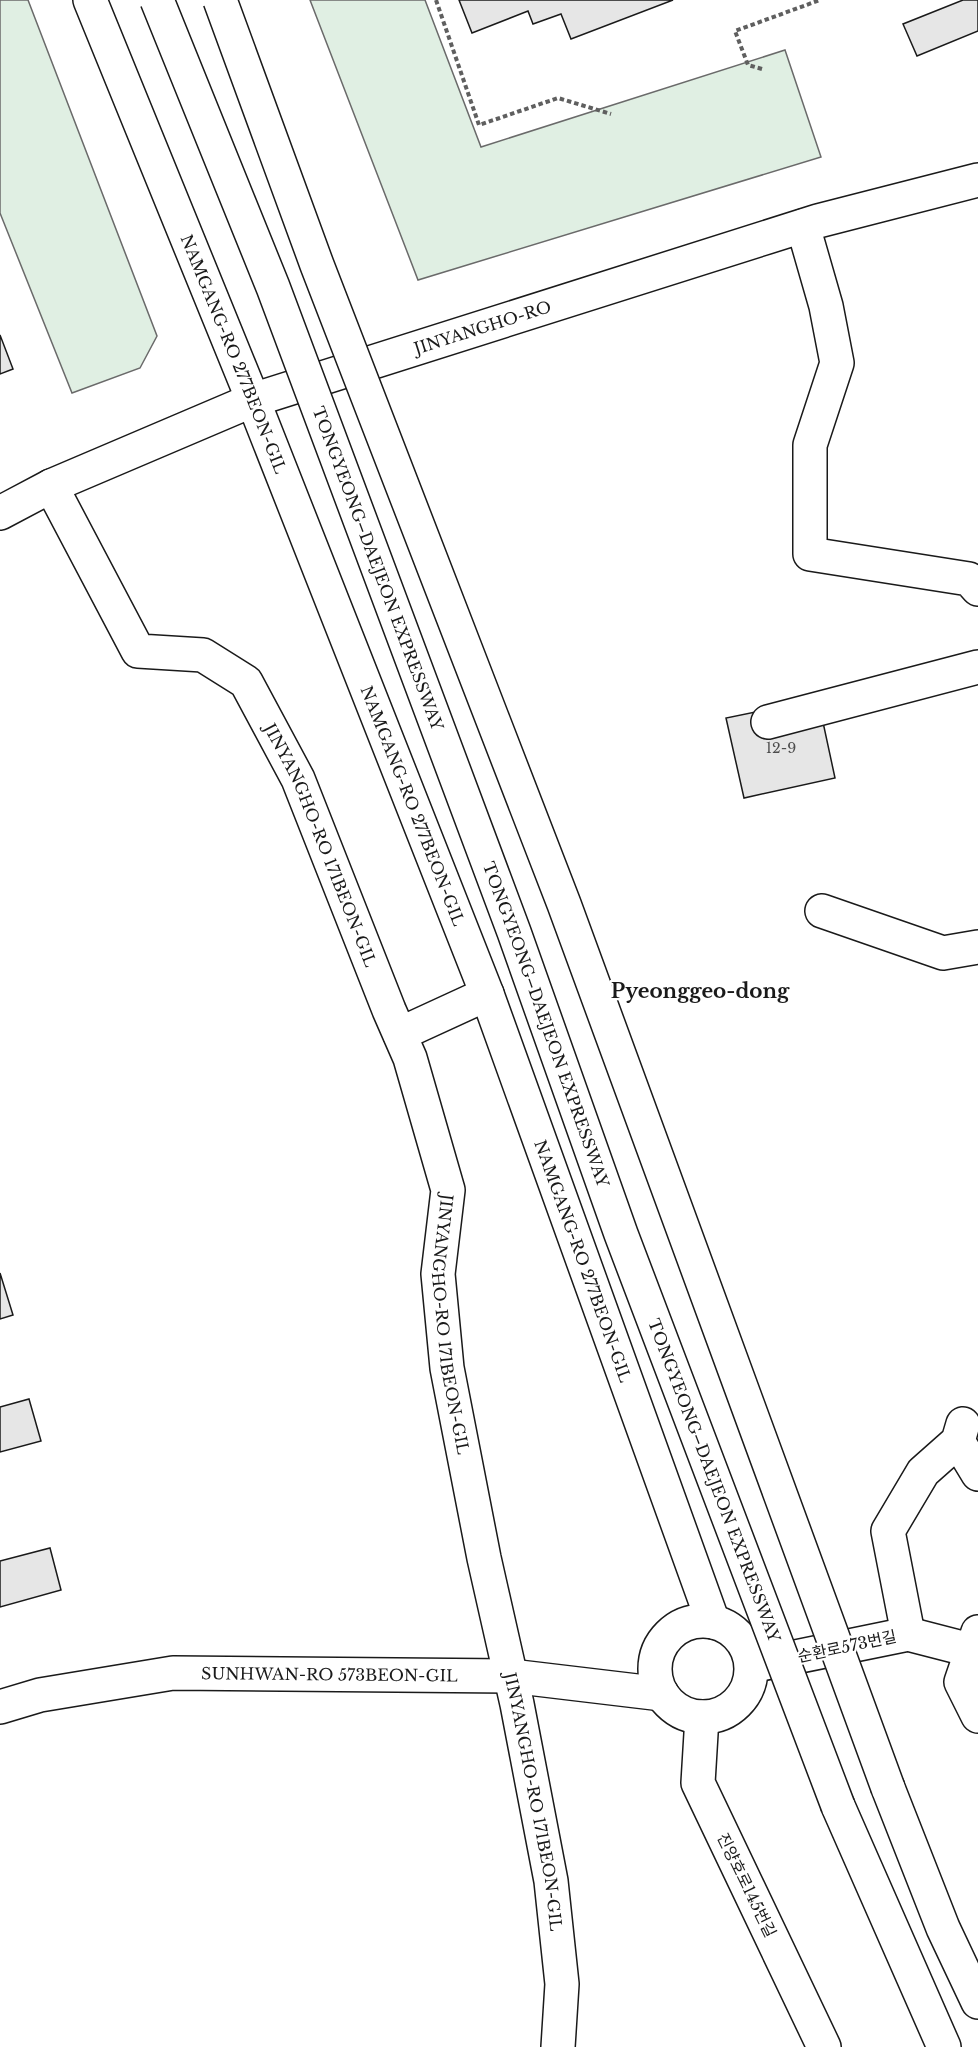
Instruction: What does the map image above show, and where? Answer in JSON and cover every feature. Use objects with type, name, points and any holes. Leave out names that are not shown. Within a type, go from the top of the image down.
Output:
[{"type":"main road","name":"NAMGANG-RO 277BEON-GIL","points":[[90,0],[253,400],[487,994],[713,1622]]},
{"type":"main road","name":"TONGYEONG–DAEJEON EXPRESSWAY","points":[[157,0],[273,287],[514,932],[621,1234],[838,1806],[944,2047]]},
{"type":"main road","points":[[220,0],[317,266],[564,904],[888,1788],[943,1928],[978,2002]]},
{"type":"main road","name":"JINYANGHO-RO","points":[[0,513],[51,486],[253,400],[802,226],[978,180]]},
{"type":"main road","points":[[802,226],[826,306],[837,363],[810,445],[810,554],[969,579],[978,589]]},
{"type":"main road","name":"JINYANGHO-RO 171BEON-GIL","points":[[51,486],[138,651],[203,655],[246,682],[298,779],[410,1058],[448,1190],[438,1274],[447,1368],[551,1881],[562,1984],[558,2047]]},
{"type":"main road","points":[[768,722],[978,667]]},
{"type":"main road","points":[[822,911],[943,953],[978,948]]},
{"type":"main road","points":[[400,1034],[487,994]]},
{"type":"main road","points":[[969,1426],[978,1474]]},
{"type":"main road","points":[[908,1634],[888,1531],[923,1472],[969,1426]]},
{"type":"main road","points":[[696,1621],[713,1622],[727,1628],[740,1638],[751,1666],[749,1682],[742,1696],[732,1707],[718,1714],[702,1717],[687,1714],[673,1706],[662,1694],[656,1679],[655,1664],[659,1648],[668,1635],[681,1626],[696,1621]]},
{"type":"main road","name":"순환로573번길","points":[[751,1666],[908,1634],[976,1645]]},
{"type":"main road","points":[[976,1645],[961,1682],[978,1716]]},
{"type":"main road","name":"SUNHWAN-RO 573BEON-GIL","points":[[0,1707],[40,1695],[173,1673],[511,1676],[662,1694]]},
{"type":"main road","name":"진양호로145번길","points":[[702,1717],[698,1783],[824,2047]]},
{"type":"path","points":[[436,0],[479,125],[558,98],[611,114]]},
{"type":"path","points":[[762,69],[748,64],[735,31],[820,0]]},
{"type":"green space","points":[[0,0],[28,0],[157,336],[140,368],[72,393],[0,213]]},
{"type":"green space","points":[[310,0],[425,0],[481,147],[785,50],[821,157],[418,280]]},
{"type":"building","points":[[459,0],[673,0],[571,39],[561,14],[533,24],[528,11],[472,33]]},
{"type":"building","points":[[963,0],[978,0],[978,31],[917,56],[903,24]]},
{"type":"building","points":[[0,335],[13,369],[0,374]]},
{"type":"building","points":[[818,699],[835,778],[744,798],[726,718]]},
{"type":"building","points":[[0,1273],[13,1315],[0,1319]]},
{"type":"building","points":[[29,1399],[41,1441],[0,1452],[0,1407]]},
{"type":"building","points":[[50,1548],[61,1590],[0,1607],[0,1561]]},
{"type":"district","name":"Pyeonggeo-dong","points":[[700,991]]}]
